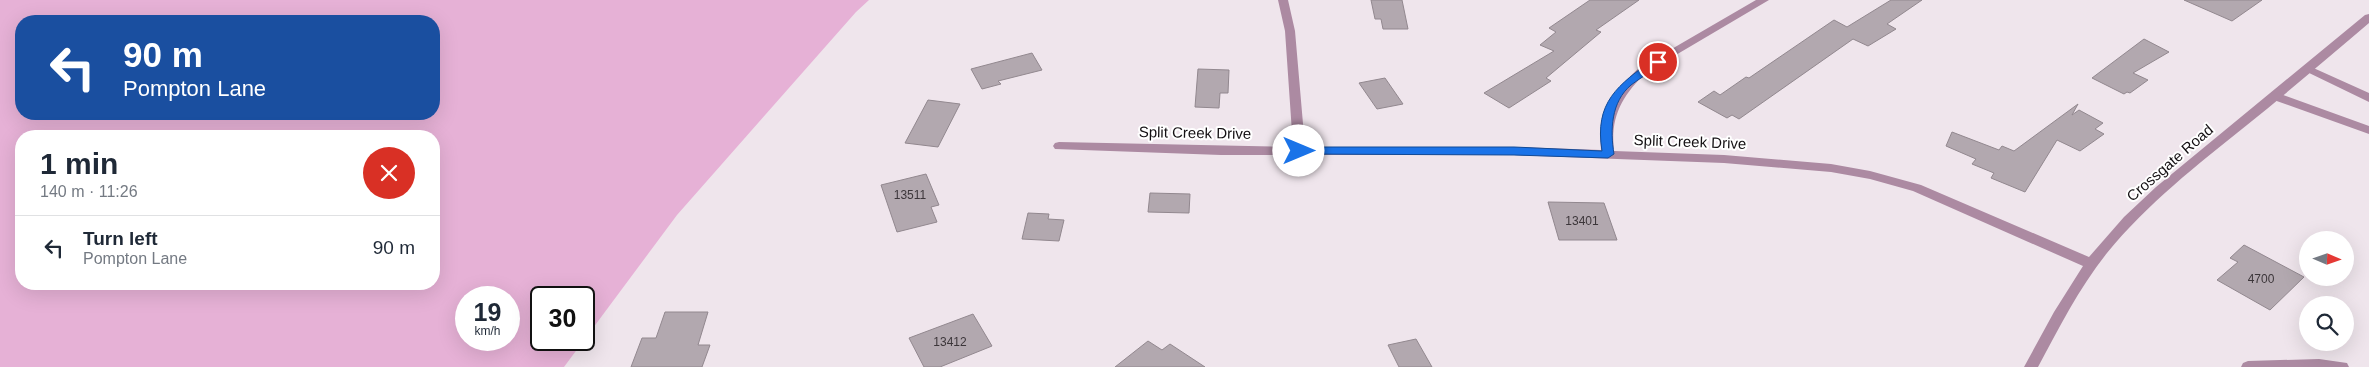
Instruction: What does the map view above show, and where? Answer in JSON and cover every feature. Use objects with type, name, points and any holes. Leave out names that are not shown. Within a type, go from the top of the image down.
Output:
[{"type":"street","points":[[1283,0],[1290,31],[1299,151]]},
{"type":"street","points":[[1608,154],[1606,138],[1607,118],[1614,100],[1626,84],[1643,70],[1764,0]]},
{"type":"street","name":"Crossgate Road","points":[[2031,367],[2057,317],[2092,264],[2114,237],[2143,207],[2205,152],[2309,69],[2369,17]]},
{"type":"street","points":[[2309,69],[2369,98]]},
{"type":"street","points":[[2275,96],[2369,130]]},
{"type":"street","name":"Split Creek Drive","points":[[1059,146],[1299,151],[1514,151],[1754,161],[1831,168],[1870,175],[1917,188],[2092,264]]},
{"type":"street","points":[[2248,367],[2319,365],[2342,367]]},
{"type":"shaded area","points":[[0,0],[869,0],[856,12],[677,215],[595,325],[595,286],[530,286],[530,351],[576,351],[564,367],[0,367]]},
{"type":"building","points":[[1371,0],[1402,0],[1408,29],[1383,29],[1381,19],[1375,19]]},
{"type":"building","points":[[1590,0],[1639,0],[1596,30],[1601,32],[1546,78],[1551,81],[1509,108],[1484,93],[1554,51],[1540,45],[1556,32],[1549,28]]},
{"type":"building","points":[[1891,0],[1922,0],[1887,24],[1896,29],[1868,46],[1853,39],[1739,119],[1732,115],[1727,118],[1698,102],[1714,91],[1720,95],[1746,77],[1749,78],[1834,20],[1847,27]]},
{"type":"building","points":[[2184,0],[2262,0],[2232,21]]},
{"type":"building","points":[[2144,39],[2169,52],[2133,73],[2148,80],[2130,93],[2124,94],[2092,78]]},
{"type":"building","points":[[1032,53],[1042,70],[998,81],[1001,84],[982,89],[971,69]]},
{"type":"building","points":[[1198,69],[1229,70],[1228,93],[1220,93],[1219,108],[1195,107]]},
{"type":"building","points":[[1385,78],[1403,104],[1377,109],[1359,83]]},
{"type":"building","points":[[928,100],[960,104],[938,147],[905,143]]},
{"type":"building","points":[[2078,104],[2072,115],[2079,110],[2103,123],[2095,129],[2104,134],[2080,151],[2057,140],[2025,192],[1991,178],[1994,173],[1972,164],[1976,159],[1946,146],[1952,132],[1999,150],[2002,146],[2014,151]]},
{"type":"building","points":[[926,174],[939,205],[931,207],[937,222],[897,232],[881,185]]},
{"type":"building","points":[[1150,193],[1190,194],[1189,213],[1148,212]]},
{"type":"building","points":[[1548,202],[1604,203],[1617,240],[1559,240]]},
{"type":"building","points":[[1028,213],[1049,214],[1048,219],[1064,220],[1059,241],[1022,239]]},
{"type":"building","points":[[2244,245],[2299,274],[2299,282],[2270,310],[2217,280],[2238,262],[2230,258]]},
{"type":"building","points":[[665,312],[708,312],[698,345],[710,345],[702,367],[631,367],[642,338],[656,338]]},
{"type":"building","points":[[973,314],[992,346],[940,367],[924,367],[909,338]]},
{"type":"building","points":[[1416,339],[1432,367],[1399,367],[1388,345]]},
{"type":"building","points":[[1148,341],[1162,350],[1170,344],[1205,367],[1115,367]]},
{"type":"route","points":[[1299,151],[1514,151],[1608,154],[1606,138],[1607,118],[1614,100],[1626,84],[1643,70],[1658,62]]}]
